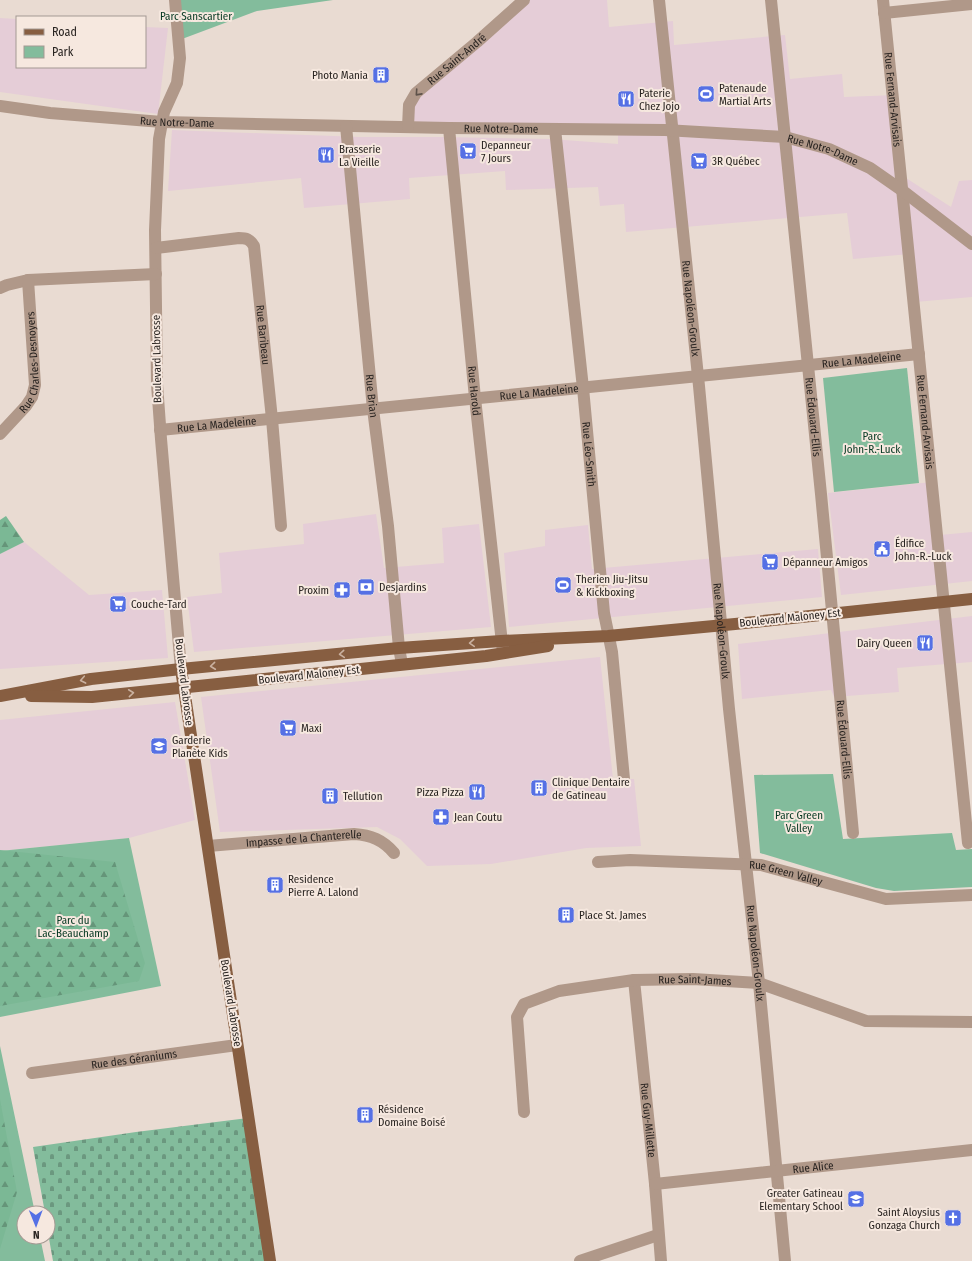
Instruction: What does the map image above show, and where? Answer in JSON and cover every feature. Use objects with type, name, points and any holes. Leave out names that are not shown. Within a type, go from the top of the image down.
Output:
[{"type":"main road","name":"Boulevard Maloney Est","points":[[4,696],[92,697],[184,688],[402,664],[502,647],[721,626],[972,599]]},
{"type":"main road","name":"Boulevard Maloney Est","points":[[4,696],[91,679],[181,669],[399,648],[502,647]]},
{"type":"main road","name":"Boulevard Labrosse","points":[[181,669],[270,1261]]},
{"type":"street","name":"Boulevard Labrosse","points":[[175,0],[180,58],[177,83],[164,112],[159,139],[155,230],[157,384],[181,669]]},
{"type":"street","name":"Rue Saint-André","points":[[408,128],[409,105],[416,93],[524,0]]},
{"type":"street","name":"Rue Napoléon-Groulx","points":[[659,0],[698,376],[745,864],[759,983],[785,1261]]},
{"type":"street","name":"Rue Édouard-Ellis","points":[[771,0],[808,365],[852,833]]},
{"type":"street","name":"Rue Fernand-Arvisais","points":[[883,0],[968,843]]},
{"type":"street","points":[[884,13],[972,4]]},
{"type":"street","name":"Rue Notre-Dame","points":[[0,106],[50,113],[162,122],[408,128],[673,130],[785,137],[816,144],[842,154],[870,168],[903,191],[972,244]]},
{"type":"street","name":"Rue Brian","points":[[346,126],[373,408],[388,526],[399,648],[402,664]]},
{"type":"street","name":"Rue Harold","points":[[449,128],[475,398],[502,647]]},
{"type":"street","name":"Rue Léo-Smith","points":[[555,129],[583,388],[604,613],[612,652],[624,779]]},
{"type":"street","name":"Rue Baribeau","points":[[156,248],[239,238],[245,238],[254,246],[272,419],[281,526]]},
{"type":"street","points":[[0,288],[7,284],[28,280],[156,274]]},
{"type":"street","name":"Rue Charles-Desnoyers","points":[[0,434],[26,406],[32,397],[36,385],[28,280]]},
{"type":"street","name":"Rue La Madeleine","points":[[160,430],[919,354]]},
{"type":"street","name":"Impasse de la Chanterelle","points":[[208,846],[354,834],[366,835],[382,841],[394,853]]},
{"type":"street","name":"Rue Green Valley","points":[[598,862],[630,860],[761,865],[886,899],[972,895]]},
{"type":"street","name":"Rue Saint-James","points":[[524,1112],[517,1017],[524,1004],[559,991],[634,980],[693,979],[759,983],[866,1021],[972,1022]]},
{"type":"street","name":"Rue Guy-Millette","points":[[634,980],[655,1184],[661,1261]]},
{"type":"street","name":"Rue des Géraniums","points":[[32,1073],[237,1045]]},
{"type":"street","name":"Rue Alice","points":[[655,1184],[972,1150]]},
{"type":"street","points":[[580,1261],[658,1235]]},
{"type":"shaded area","points":[[524,0],[607,0],[609,27],[673,21],[674,45],[785,35],[790,79],[842,74],[844,97],[896,95],[906,178],[951,207],[959,181],[972,180],[972,297],[915,302],[910,254],[853,259],[847,213],[626,232],[624,204],[600,206],[598,187],[506,190],[505,171],[409,178],[410,199],[304,208],[301,178],[168,191],[172,130],[360,137],[551,139],[618,144],[618,130],[408,127],[409,105]]},
{"type":"shaded area","points":[[0,18],[16,19],[16,68],[146,68],[146,27],[168,28],[158,114],[0,92]]},
{"type":"shaded area","points":[[932,482],[940,535],[972,532],[972,581],[841,595],[828,493]]},
{"type":"shaded area","points":[[376,514],[384,568],[444,563],[442,528],[479,524],[491,627],[194,652],[187,597],[222,593],[219,553],[304,544],[303,524]]},
{"type":"shaded area","points":[[588,525],[592,569],[818,549],[822,597],[509,627],[504,553],[545,546],[545,530]]},
{"type":"shaded area","points":[[24,542],[89,595],[162,590],[168,658],[0,669],[0,554]]},
{"type":"shaded area","points":[[972,616],[972,662],[897,668],[899,692],[834,697],[831,690],[742,699],[738,644]]},
{"type":"shaded area","points":[[600,657],[613,779],[634,779],[641,846],[586,848],[491,864],[427,866],[400,839],[377,827],[220,832],[201,697]]},
{"type":"shaded area","points":[[175,702],[195,820],[129,838],[0,851],[0,720]]},
{"type":"green space","name":"Parc Sanscartier","points":[[178,0],[333,0],[257,11],[182,39]]},
{"type":"green space","name":"Parc John-R.-Luck","points":[[907,368],[919,483],[834,492],[823,378]]},
{"type":"green space","points":[[6,516],[24,542],[0,554],[0,520]]},
{"type":"green space","name":"Parc Green Valley","points":[[833,774],[843,839],[952,833],[956,850],[972,849],[972,887],[894,891],[876,888],[760,853],[754,775]]},
{"type":"green space","name":"Parc du Lac-Beauchamp","points":[[129,838],[161,986],[0,1017],[0,851]]},
{"type":"green space","name":"Parc du Lac-Beauchamp","points":[[0,850],[115,862],[145,963],[139,981],[0,1006]]},
{"type":"green space","points":[[0,1046],[33,1205],[16,1205],[16,1245],[42,1245],[45,1261],[0,1261]]},
{"type":"green space","points":[[0,1099],[17,1192],[0,1249]]},
{"type":"green space","points":[[248,1118],[270,1261],[53,1261],[50,1245],[56,1245],[56,1205],[44,1205],[33,1147]]},
{"type":"place","name":"Photo Mania","points":[[381,75]]},
{"type":"place","name":"Patenaude Martial Arts","points":[[706,94]]},
{"type":"place","name":"Paterie Chez Jojo","points":[[626,99]]},
{"type":"place","name":"Depanneur 7 Jours","points":[[468,151]]},
{"type":"place","name":"Brasserie La Vieille","points":[[326,155]]},
{"type":"place","name":"3R Québec","points":[[699,161]]},
{"type":"place","name":"Édifice John-R.-Luck","points":[[882,549]]},
{"type":"place","name":"Dépanneur Amigos","points":[[770,562]]},
{"type":"place","name":"Therien Jiu-Jitsu & Kickboxing","points":[[563,585]]},
{"type":"place","name":"Desjardins","points":[[366,587]]},
{"type":"place","name":"Proxim","points":[[342,590]]},
{"type":"place","name":"Couche-Tard","points":[[118,604]]},
{"type":"place","name":"Dairy Queen","points":[[925,643]]},
{"type":"place","name":"Maxi","points":[[288,728]]},
{"type":"place","name":"Garderie Planète Kids","points":[[159,746]]},
{"type":"place","name":"Clinique Dentaire de Gatineau","points":[[539,788]]},
{"type":"place","name":"Pizza Pizza","points":[[477,792]]},
{"type":"place","name":"Tellution","points":[[330,796]]},
{"type":"place","name":"Jean Coutu","points":[[441,817]]},
{"type":"place","name":"Residence Pierre A. Lalond","points":[[275,885]]},
{"type":"place","name":"Place St. James","points":[[566,915]]},
{"type":"place","name":"Résidence Domaine Boisé","points":[[365,1115]]},
{"type":"place","name":"Greater Gatineau Elementary School","points":[[856,1199]]},
{"type":"place","name":"Saint Aloysius Gonzaga Church","points":[[953,1218]]}]
